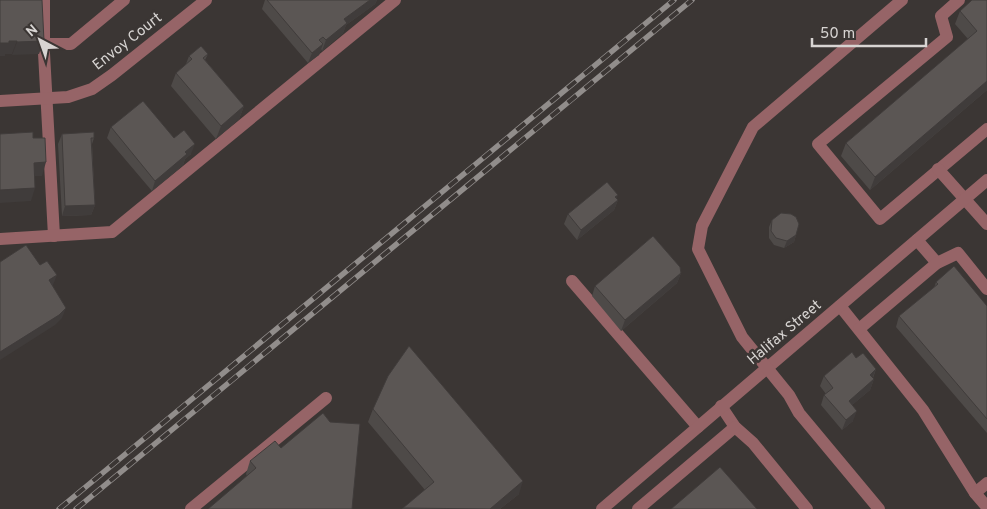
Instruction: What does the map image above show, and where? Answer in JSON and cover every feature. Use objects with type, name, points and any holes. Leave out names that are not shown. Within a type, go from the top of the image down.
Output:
[{"type":"street","points":[[44,0],[46,98],[54,236]]},
{"type":"street","points":[[44,44],[71,44],[124,0]]},
{"type":"street","name":"Envoy Court","points":[[0,101],[68,97],[92,89],[112,76],[206,0]]},
{"type":"street","points":[[0,239],[112,232],[395,0]]},
{"type":"street","points":[[879,509],[799,413],[789,395],[742,337],[698,249],[702,226],[753,127],[902,0]]},
{"type":"street","points":[[959,0],[941,16],[947,37],[818,144],[880,219],[987,129]]},
{"type":"street","points":[[938,169],[987,224]]},
{"type":"street","name":"Halifax Street","points":[[602,509],[987,180]]},
{"type":"street","points":[[917,240],[937,263]]},
{"type":"street","points":[[859,329],[937,263],[958,253],[987,289]]},
{"type":"street","points":[[572,281],[698,427]]},
{"type":"street","points":[[840,306],[923,410],[975,493],[987,507]]},
{"type":"street","points":[[191,509],[326,398]]},
{"type":"street","points":[[721,406],[735,427],[753,443],[806,509]]},
{"type":"street","points":[[638,509],[735,427]]},
{"type":"street","points":[[975,493],[987,483]]},
{"type":"building","points":[[0,0],[42,0],[44,41],[9,41],[9,43],[0,43]]},
{"type":"building","points":[[267,0],[370,0],[344,19],[347,23],[326,40],[323,37],[319,40],[323,44],[312,53]]},
{"type":"building","points":[[972,0],[987,0],[987,81],[875,177],[846,143],[977,31],[960,11]]},
{"type":"building","points":[[201,46],[208,54],[203,58],[244,106],[221,126],[176,73],[192,59],[189,56]]},
{"type":"building","points":[[143,101],[174,138],[184,130],[195,144],[185,152],[187,154],[155,181],[111,127]]},
{"type":"building","points":[[33,132],[33,138],[45,138],[46,162],[34,163],[35,188],[0,190],[0,134]]},
{"type":"building","points":[[94,132],[94,138],[91,138],[95,205],[65,206],[62,134]]},
{"type":"building","points":[[607,182],[618,195],[615,197],[618,200],[581,230],[568,214]]},
{"type":"building","points":[[781,213],[791,214],[796,217],[799,224],[796,235],[787,241],[776,238],[771,231],[772,220]]},
{"type":"building","points":[[653,236],[680,267],[681,273],[625,320],[595,286]]},
{"type":"building","points":[[26,245],[40,265],[47,261],[57,275],[49,280],[66,308],[59,315],[0,352],[0,262]]},
{"type":"building","points":[[954,266],[987,306],[987,419],[899,316],[938,284],[936,282]]},
{"type":"building","points":[[409,346],[523,481],[490,509],[403,508],[434,482],[373,409],[388,376]]},
{"type":"building","points":[[852,352],[856,358],[863,353],[876,369],[870,375],[874,379],[849,401],[857,411],[846,420],[824,395],[833,388],[824,376]]},
{"type":"building","points":[[323,413],[330,422],[360,424],[352,509],[208,509],[256,468],[250,461],[275,441],[281,448]]},
{"type":"building","points":[[720,467],[757,509],[671,509]]},
{"type":"railway","points":[[59,509],[674,0]]},
{"type":"railway","points":[[76,509],[692,0]]}]
